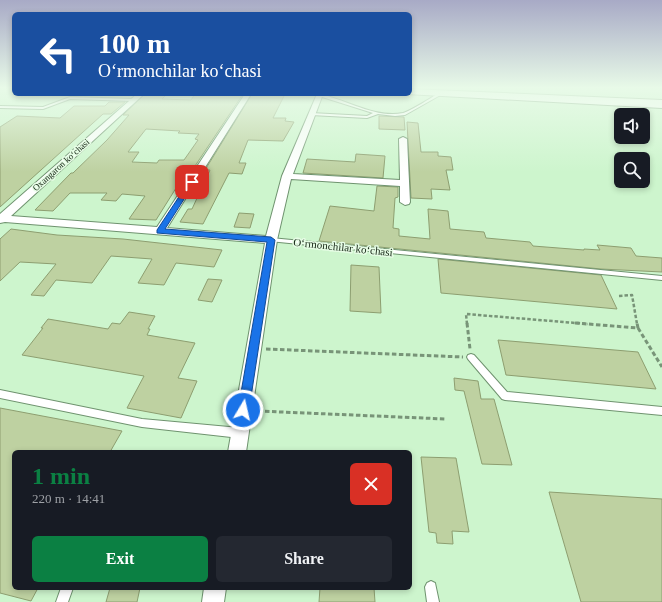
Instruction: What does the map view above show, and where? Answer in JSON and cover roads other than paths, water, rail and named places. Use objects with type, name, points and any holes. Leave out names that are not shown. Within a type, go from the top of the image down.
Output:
[{"type":"street","name":"Oxangaron koʻchasi","points":[[1,219],[117,115]]},
{"type":"street","points":[[160,231],[234,115]]},
{"type":"street","points":[[237,450],[271,240],[287,176],[311,115]]},
{"type":"street","points":[[403,139],[405,202]]},
{"type":"street","points":[[287,176],[404,183]]},
{"type":"street","name":"Oʻrmonchilar koʻchasi","points":[[1,219],[271,240]]},
{"type":"street","points":[[213,602],[215,590]]},
{"type":"lane","points":[[331,115],[367,117],[372,115]]},
{"type":"lane","name":"Oʻrmonchilar koʻchasi","points":[[271,240],[662,278]]},
{"type":"lane","points":[[471,357],[505,396],[662,411]]},
{"type":"lane","points":[[0,394],[142,423],[240,433]]},
{"type":"lane","points":[[431,587],[433,602]]},
{"type":"lane","points":[[62,602],[66,590]]}]
